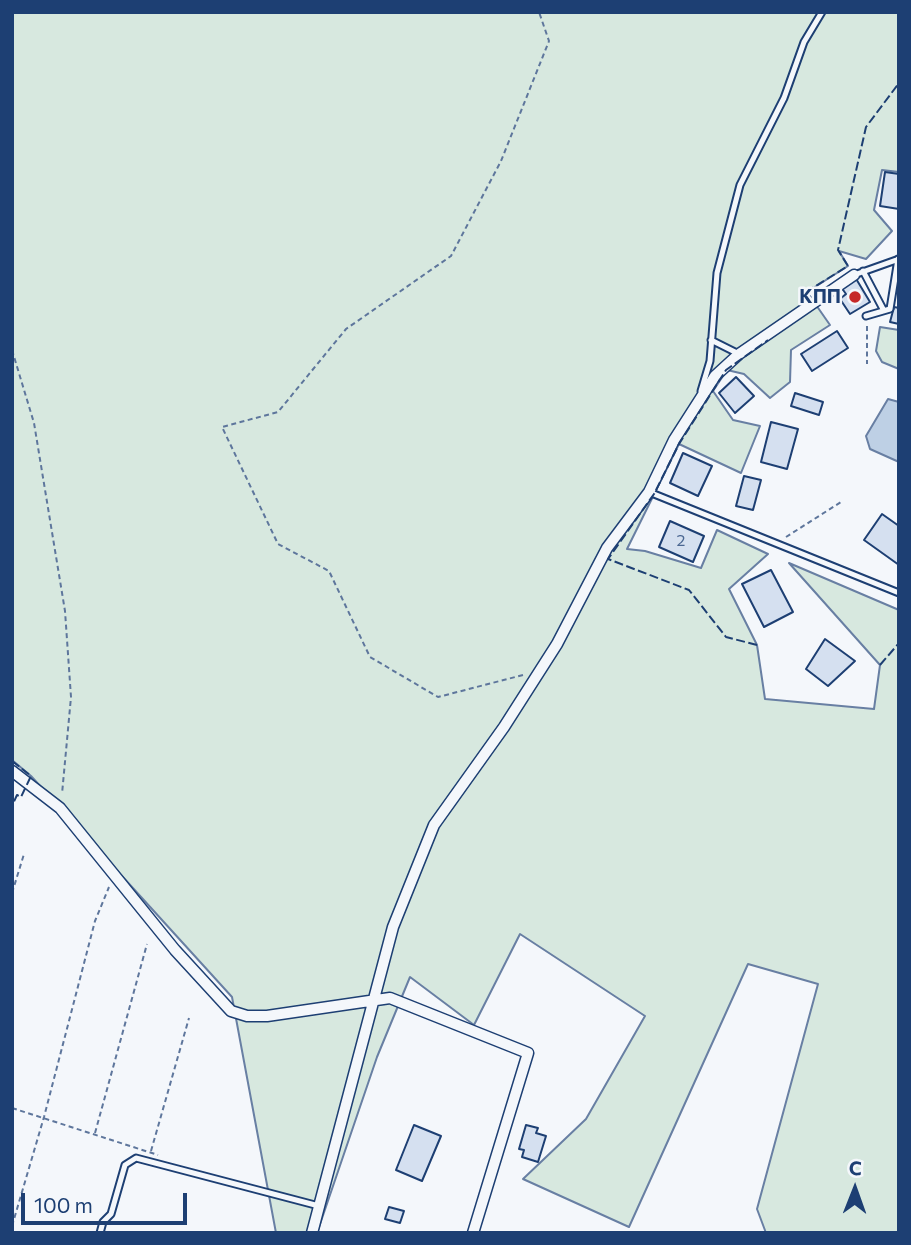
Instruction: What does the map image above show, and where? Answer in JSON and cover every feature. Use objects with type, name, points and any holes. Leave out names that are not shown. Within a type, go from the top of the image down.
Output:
[{"type":"street","points":[[312,1233],[393,927],[434,825],[505,727],[557,644],[607,548],[649,492],[674,440],[715,376],[739,354],[859,273]]},
{"type":"street","points":[[12,771],[60,808],[113,877],[231,1010],[247,1016],[267,1016],[352,1001],[372,1002],[390,998],[528,1053],[474,1233]]},
{"type":"lane","points":[[698,402],[710,361],[717,273],[740,186],[784,98],[804,41],[822,12]]},
{"type":"lane","points":[[866,316],[890,309],[898,259],[859,273],[883,309]]},
{"type":"lane","points":[[711,340],[739,354]]},
{"type":"lane","points":[[649,492],[899,593]]},
{"type":"lane","points":[[100,1233],[103,1222],[111,1214],[125,1164],[136,1158],[319,1206]]},
{"type":"path","points":[[531,673],[438,697],[370,657],[329,571],[278,544],[222,428],[278,412],[346,329],[451,256],[501,161],[549,41],[539,12]]},
{"type":"path","points":[[866,316],[867,364]]},
{"type":"path","points":[[12,350],[34,424],[65,611],[71,697],[60,808]]},
{"type":"path","points":[[777,544],[841,502]]},
{"type":"path","points":[[12,893],[24,854]]},
{"type":"path","points":[[12,1226],[44,1117],[88,946],[113,877]]},
{"type":"path","points":[[95,1133],[147,944]]},
{"type":"path","points":[[151,1151],[189,1018]]},
{"type":"path","points":[[12,1108],[151,1151],[159,1156]]},
{"type":"shaded area","points":[[12,12],[899,12],[899,172],[882,170],[874,210],[892,231],[866,259],[839,251],[848,266],[807,292],[830,325],[791,350],[790,382],[770,398],[744,374],[727,370],[713,391],[733,420],[760,426],[741,473],[679,444],[627,549],[645,551],[701,568],[717,530],[768,554],[729,589],[757,645],[765,699],[874,709],[880,665],[789,563],[899,610],[899,1233],[766,1233],[757,1209],[818,984],[748,964],[629,1227],[523,1179],[586,1119],[645,1016],[520,934],[474,1025],[410,977],[377,1057],[317,1233],[276,1233],[232,997],[31,776],[12,760]]},
{"type":"shaded area","points":[[880,327],[899,330],[899,369],[882,362],[876,351]]},
{"type":"water","points":[[888,399],[899,402],[899,462],[870,449],[866,436]]},
{"type":"building","points":[[885,172],[899,174],[899,209],[880,206]]},
{"type":"building","name":"КПП","points":[[855,277],[870,302],[850,314],[840,299],[846,294],[841,287]]},
{"type":"building","points":[[894,307],[899,308],[899,324],[890,322]]},
{"type":"building","points":[[837,331],[848,348],[812,371],[801,354]]},
{"type":"building","points":[[736,377],[754,396],[735,413],[719,393]]},
{"type":"building","points":[[795,393],[823,402],[819,415],[791,406]]},
{"type":"building","points":[[771,422],[798,429],[787,469],[761,462]]},
{"type":"building","points":[[683,453],[712,466],[698,496],[670,483]]},
{"type":"building","points":[[744,476],[761,480],[753,510],[736,506]]},
{"type":"building","points":[[882,514],[899,526],[899,565],[864,540]]},
{"type":"building","points":[[670,521],[704,536],[693,562],[659,547]]},
{"type":"building","points":[[771,570],[793,612],[764,627],[742,584]]},
{"type":"building","points":[[825,639],[855,661],[828,686],[806,669]]},
{"type":"building","points":[[414,1125],[441,1136],[422,1181],[396,1170]]},
{"type":"building","points":[[526,1125],[538,1128],[536,1133],[546,1136],[538,1162],[522,1157],[524,1150],[519,1149]]},
{"type":"building","points":[[389,1207],[404,1211],[400,1223],[385,1219]]},
{"type":"fence","points":[[814,302],[806,292],[848,266],[838,250],[866,127],[899,83]]},
{"type":"fence","points":[[757,645],[726,637],[689,590],[608,559],[654,494],[679,444],[726,370],[768,340]]},
{"type":"fence","points":[[880,665],[899,643]]},
{"type":"fence","points":[[12,761],[31,776],[21,797],[17,795],[12,806]]},
{"type":"place","name":"КПП","points":[[855,297]]}]
